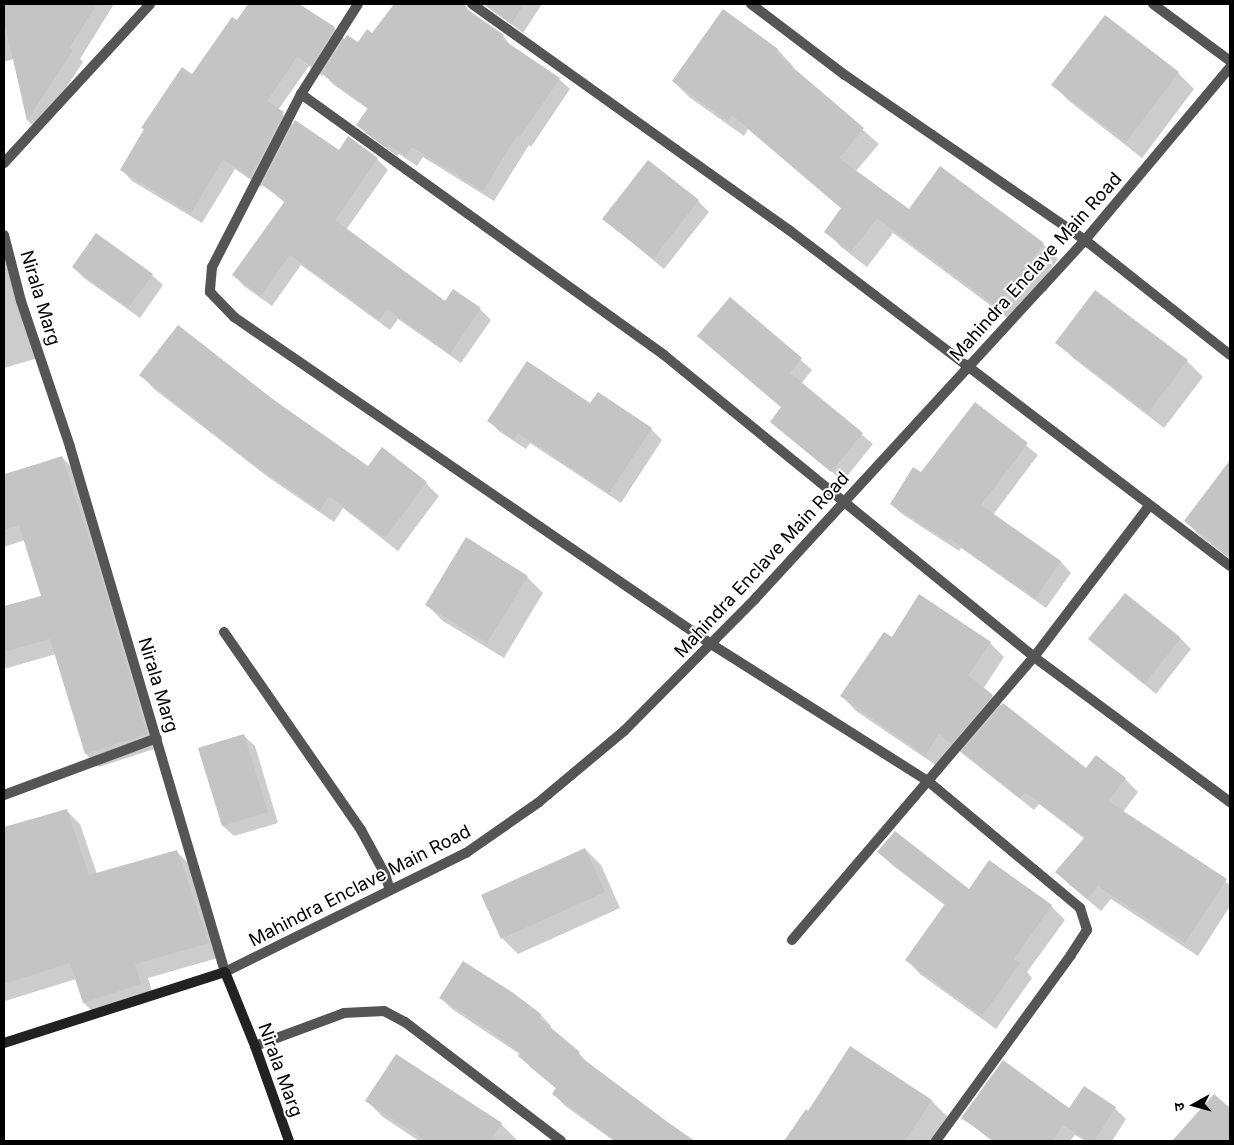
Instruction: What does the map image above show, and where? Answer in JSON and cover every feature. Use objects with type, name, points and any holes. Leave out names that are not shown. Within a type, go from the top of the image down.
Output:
[{"type":"street","points":[[4,163],[150,4]]},
{"type":"street","points":[[358,4],[301,94],[212,267],[210,292],[234,317],[711,644],[929,782],[1080,908],[1088,930],[1072,955],[936,1141]]},
{"type":"street","points":[[472,4],[789,230],[1230,566]]},
{"type":"street","points":[[751,4],[845,75],[1085,240],[1230,355]]},
{"type":"street","points":[[1153,4],[1230,60]]},
{"type":"street","name":"Mahindra Enclave Main Road","points":[[225,972],[466,854],[539,802],[624,731],[755,600],[1085,240],[1230,67]]},
{"type":"street","points":[[301,94],[664,355],[1034,657],[1230,802]]},
{"type":"street","name":"Nirala Marg","points":[[4,235],[21,300],[70,447],[225,972],[255,1046],[289,1141]]},
{"type":"street","points":[[792,940],[1034,657],[1149,506]]},
{"type":"street","points":[[224,632],[361,830],[385,874],[390,890]]},
{"type":"street","points":[[4,795],[157,738]]},
{"type":"street","points":[[4,1043],[225,972]]},
{"type":"street","points":[[255,1046],[344,1013],[384,1011],[405,1022],[561,1141]]},
{"type":"building","points":[[4,4],[97,4],[69,48],[73,50],[27,121],[4,20]]},
{"type":"building","points":[[248,4],[299,4],[335,27],[311,66],[297,57],[267,101],[284,112],[250,177],[223,159],[191,213],[120,170],[144,129],[141,128],[182,67],[192,74],[232,17],[237,20]]},
{"type":"building","points":[[394,4],[465,4],[468,10],[504,35],[502,39],[560,78],[520,137],[517,135],[483,191],[412,147],[405,156],[388,144],[386,147],[356,125],[368,108],[322,74],[347,35],[358,42],[367,29],[372,33]]},
{"type":"building","points":[[483,4],[524,4],[511,24]]},
{"type":"building","points":[[723,9],[778,49],[776,53],[864,128],[839,158],[909,209],[940,166],[1044,243],[997,307],[877,218],[851,252],[824,232],[841,208],[732,115],[728,121],[672,81]]},
{"type":"building","points":[[1105,15],[1179,72],[1126,142],[1051,85]]},
{"type":"building","points":[[295,120],[339,150],[348,136],[378,158],[335,220],[445,301],[453,289],[481,308],[450,354],[387,309],[379,320],[290,255],[261,296],[232,275],[285,201],[262,185]]},
{"type":"building","points":[[648,160],[699,200],[653,259],[602,219]]},
{"type":"building","points":[[96,233],[153,274],[128,308],[72,267]]},
{"type":"building","points":[[1095,290],[1188,360],[1148,413],[1055,343]]},
{"type":"building","points":[[730,297],[802,358],[790,373],[863,433],[831,472],[770,422],[781,407],[697,336]]},
{"type":"building","points":[[178,325],[274,400],[368,466],[382,447],[427,482],[385,538],[329,496],[320,510],[253,464],[139,375]]},
{"type":"building","points":[[527,361],[590,403],[598,392],[652,428],[609,493],[518,433],[514,439],[487,421]]},
{"type":"building","points":[[975,402],[1028,443],[981,505],[1061,561],[1035,598],[949,538],[948,541],[890,504],[913,467],[921,472]]},
{"type":"building","points":[[62,456],[100,573],[147,734],[85,754],[50,639],[4,652],[4,606],[41,596],[19,525],[4,530],[4,475]]},
{"type":"building","points":[[1230,460],[1230,557],[1184,521]]},
{"type":"building","points":[[466,537],[528,576],[487,643],[425,605]]},
{"type":"building","points":[[1125,593],[1181,638],[1144,684],[1088,639]]},
{"type":"building","points":[[919,594],[991,642],[968,675],[993,695],[951,744],[939,734],[925,755],[840,696],[884,632],[892,637]]},
{"type":"building","points":[[1003,703],[1086,768],[1096,755],[1126,778],[1108,801],[1227,879],[1185,943],[1098,886],[1087,899],[1055,872],[1085,837],[1025,792],[1020,798],[962,752]]},
{"type":"building","points":[[244,734],[268,812],[222,826],[198,748]]},
{"type":"building","points":[[67,809],[89,875],[177,850],[209,943],[135,964],[141,984],[83,1003],[70,963],[4,984],[4,827]]},
{"type":"building","points":[[895,831],[969,889],[989,860],[1052,905],[1014,959],[1020,963],[982,1016],[905,960],[945,904],[877,852]]},
{"type":"building","points":[[585,848],[605,892],[501,939],[481,895]]},
{"type":"building","points":[[463,961],[512,992],[541,1014],[539,1018],[580,1052],[578,1055],[693,1141],[616,1141],[552,1094],[556,1088],[518,1056],[520,1053],[483,1026],[439,998]]},
{"type":"building","points":[[850,1046],[932,1100],[905,1141],[784,1141],[806,1109],[808,1111]]},
{"type":"building","points":[[396,1054],[502,1123],[490,1141],[426,1141],[365,1101]]},
{"type":"building","points":[[1003,1060],[1069,1108],[1084,1086],[1116,1107],[1094,1141],[1089,1141],[1063,1125],[1052,1141],[995,1141],[961,1118]]},
{"type":"building","points":[[1214,1094],[1230,1108],[1230,1141],[1172,1141]]}]
